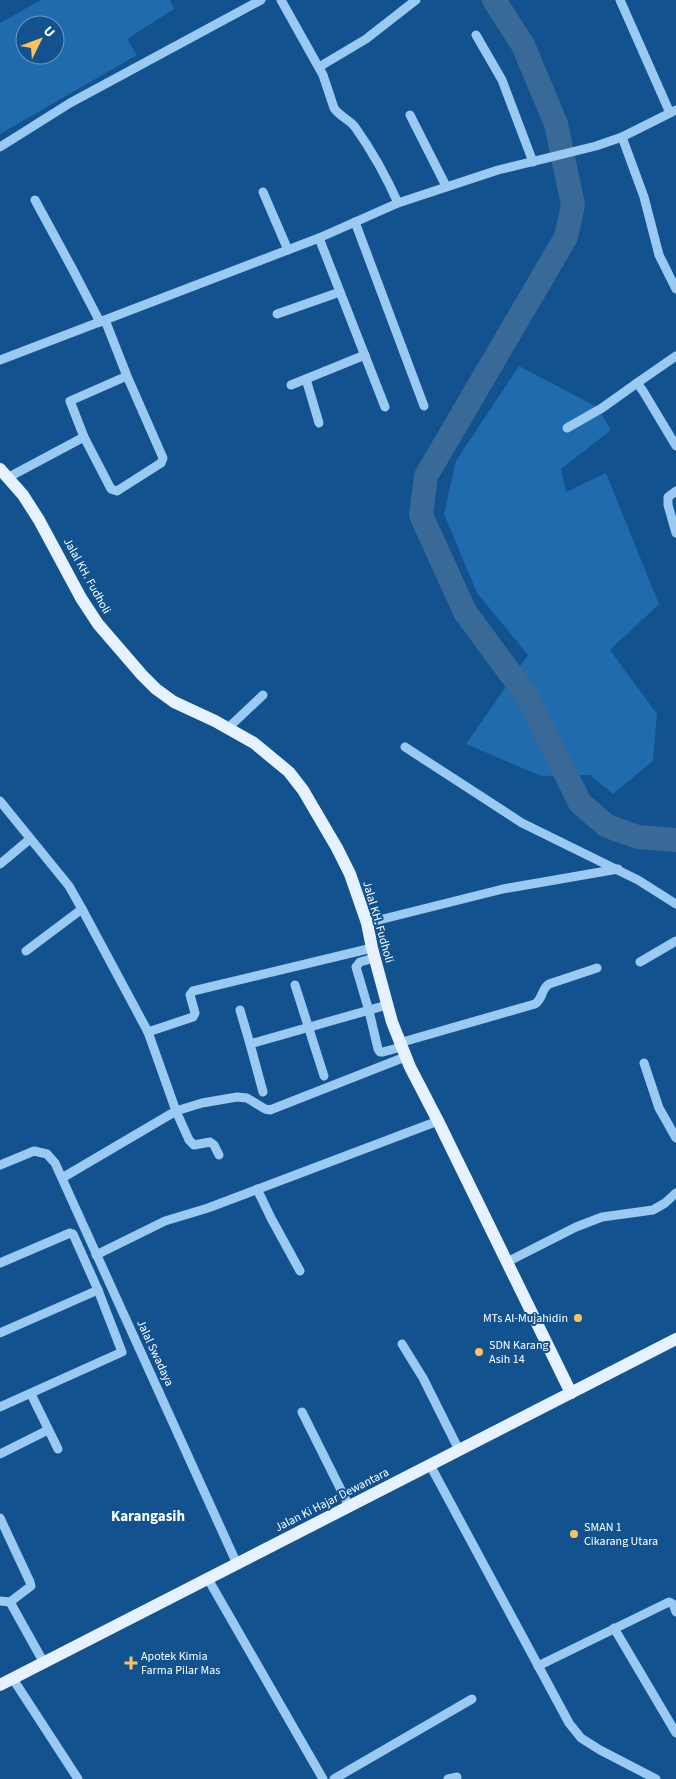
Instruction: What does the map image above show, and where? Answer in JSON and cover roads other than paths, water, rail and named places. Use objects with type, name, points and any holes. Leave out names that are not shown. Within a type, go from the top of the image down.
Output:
[{"type":"main road","name":"Jalal KH. Fudholi","points":[[4,473],[23,495],[39,520],[81,598],[94,618],[123,655],[156,689],[174,702],[254,743],[289,772],[303,790],[350,874],[367,923],[387,1005],[402,1049],[571,1393]]},
{"type":"main road","name":"Jalan Ki Hajar Dewantara","points":[[4,1683],[676,1339]]},
{"type":"street","points":[[0,147],[70,103],[261,0]]},
{"type":"street","points":[[282,0],[319,67],[329,89],[334,108],[337,113],[354,126],[382,168],[398,203]]},
{"type":"street","points":[[319,67],[366,39],[416,0]]},
{"type":"street","points":[[0,360],[319,238],[398,203],[498,170],[596,146],[622,137],[673,112],[620,0]]},
{"type":"street","points":[[476,35],[502,80],[533,162]]},
{"type":"street","points":[[410,115],[446,186]]},
{"type":"street","points":[[622,137],[644,197],[654,238],[672,273],[676,289]]},
{"type":"street","points":[[263,192],[288,250]]},
{"type":"street","points":[[35,200],[102,321],[127,376],[163,461],[117,491],[114,491],[111,489],[84,437],[70,400],[127,376]]},
{"type":"street","points":[[355,222],[424,406]]},
{"type":"street","points":[[319,238],[385,407]]},
{"type":"street","points":[[277,314],[340,292]]},
{"type":"street","points":[[292,385],[365,355]]},
{"type":"street","points":[[567,428],[602,408],[676,356]]},
{"type":"street","points":[[306,379],[319,423]]},
{"type":"street","points":[[637,383],[676,446]]},
{"type":"street","points":[[4,473],[84,437]]},
{"type":"street","points":[[676,491],[668,497],[668,505],[676,534]]},
{"type":"street","points":[[228,728],[263,695]]},
{"type":"street","points":[[406,747],[522,822],[618,869],[676,904]]},
{"type":"street","points":[[0,802],[69,886],[82,909],[148,1032],[176,1111],[192,1144],[210,1142],[214,1145],[219,1155]]},
{"type":"street","points":[[0,864],[30,839]]},
{"type":"street","points":[[367,923],[503,889],[618,869]]},
{"type":"street","points":[[26,952],[82,909]]},
{"type":"street","points":[[640,962],[676,941]]},
{"type":"street","points":[[148,1032],[193,1017],[195,1013],[190,995],[193,991],[373,953]]},
{"type":"street","points":[[373,953],[356,967],[380,1052],[402,1049]]},
{"type":"street","points":[[62,1178],[176,1111],[237,1097],[247,1098],[270,1110],[402,1049],[535,1004],[540,999],[544,988],[549,984],[597,968]]},
{"type":"street","points":[[295,984],[324,1076]]},
{"type":"street","points":[[250,1044],[387,1005]]},
{"type":"street","points":[[240,1010],[263,1092]]},
{"type":"street","points":[[644,1063],[659,1108],[676,1138]]},
{"type":"street","points":[[96,1255],[165,1221],[208,1208],[438,1121]]},
{"type":"street","name":"Jalal Swadaya","points":[[0,1164],[34,1152],[47,1154],[55,1163],[237,1564]]},
{"type":"street","points":[[257,1190],[300,1271]]},
{"type":"street","points":[[507,1262],[602,1217],[653,1210],[665,1203],[676,1193]]},
{"type":"street","points":[[0,1262],[70,1233],[76,1237],[122,1352],[0,1407]]},
{"type":"street","points":[[0,1333],[98,1290]]},
{"type":"street","points":[[402,1344],[423,1378],[459,1450]]},
{"type":"street","points":[[32,1394],[58,1450]]},
{"type":"street","points":[[302,1412],[349,1506]]},
{"type":"street","points":[[0,1454],[48,1430]]},
{"type":"street","points":[[430,1465],[569,1723],[581,1738],[656,1779]]},
{"type":"street","points":[[0,1518],[31,1586],[10,1602],[0,1602]]},
{"type":"street","points":[[208,1579],[323,1779]]},
{"type":"street","points":[[10,1602],[44,1663]]},
{"type":"street","points":[[538,1666],[669,1602],[673,1604],[676,1612]]},
{"type":"street","points":[[614,1628],[676,1733]]},
{"type":"street","points":[[4,1683],[78,1779]]},
{"type":"street","points":[[334,1779],[472,1699]]},
{"type":"street","points":[[448,1779],[457,1777]]},
{"type":"waterway","points":[[494,0],[523,45],[556,124],[573,205],[566,237],[426,476],[421,515],[465,612],[527,696],[580,803],[607,826],[638,837],[676,840]]},
{"type":"place","name":"MTs Al-Mujahidin","points":[[578,1318]]},
{"type":"place","name":"SDN Karang Asih 14","points":[[479,1352]]},
{"type":"place","name":"SMAN 1 Cikarang Utara","points":[[574,1534]]},
{"type":"place","name":"Apotek Kimia Farma Pilar Mas","points":[[131,1663]]},
{"type":"district","name":"Karangasih","points":[[148,1516]]}]
